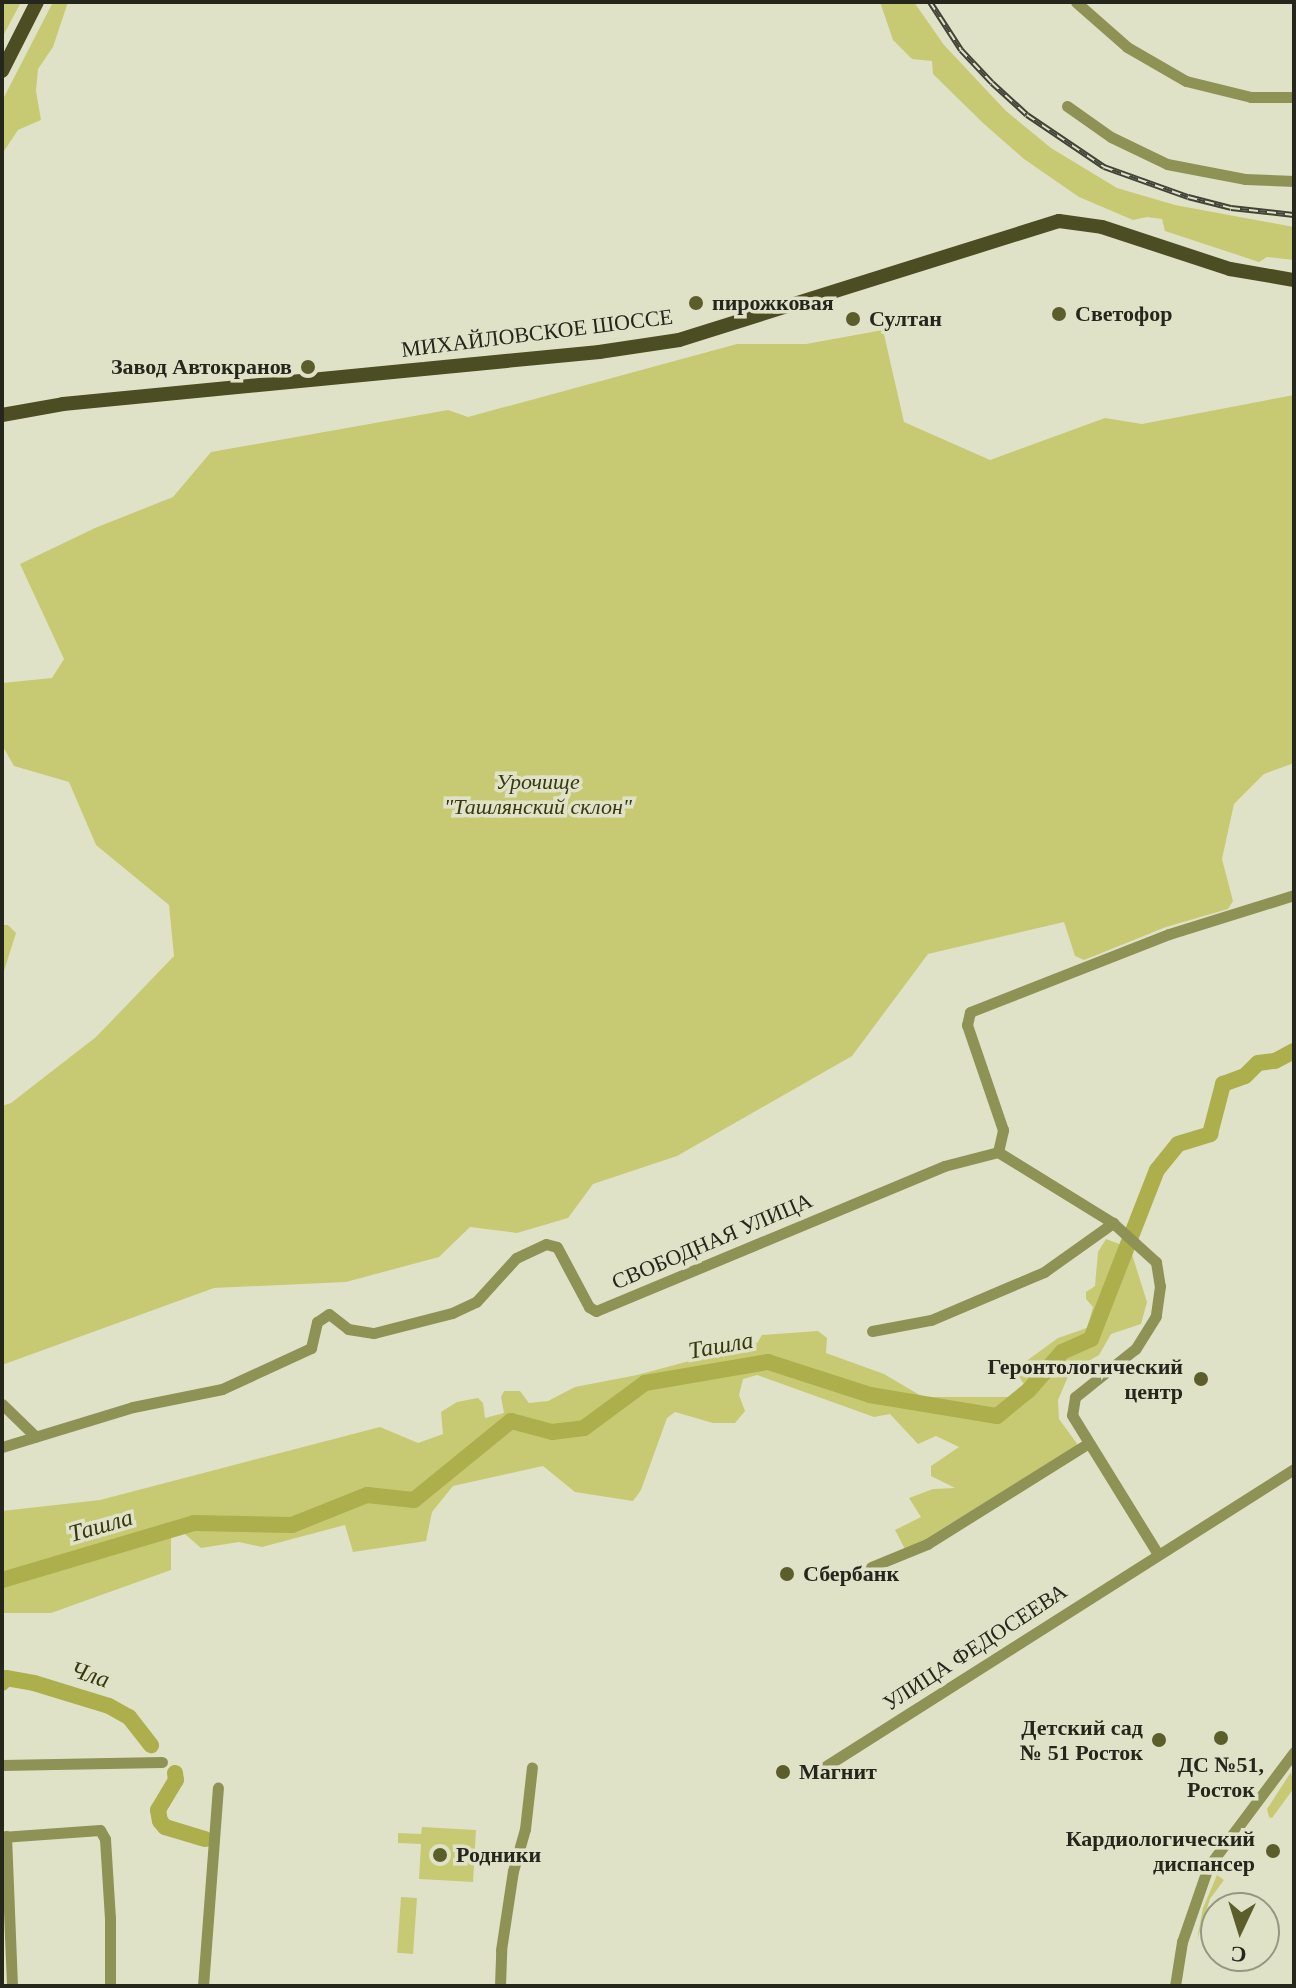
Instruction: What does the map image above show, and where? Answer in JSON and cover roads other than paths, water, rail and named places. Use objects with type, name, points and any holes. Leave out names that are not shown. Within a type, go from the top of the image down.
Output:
[{"type":"main road","points":[[2,71],[37,2]]},
{"type":"main road","name":"МИХАЙЛОВСКОЕ ШОССЕ","points":[[2,415],[41,407],[599,352],[679,340],[1059,221],[1102,227],[1230,269],[1294,280]]},
{"type":"main road","points":[[2,422],[41,407]]},
{"type":"street","points":[[1076,2],[1127,47],[1186,81],[1251,97],[1294,97]]},
{"type":"street","points":[[1067,106],[1111,137],[1167,164],[1245,179],[1294,181]]},
{"type":"street","points":[[1158,1554],[1087,1444],[1072,1415],[1075,1397],[1135,1349],[1156,1316],[1160,1286],[1156,1262],[1113,1223],[998,1152],[1003,1130],[967,1025],[970,1012],[1169,934],[1294,895]]},
{"type":"street","name":"СВОБОДНАЯ УЛИЦА","points":[[2,1447],[133,1407],[222,1389],[311,1348],[317,1322],[329,1314],[348,1329],[374,1333],[452,1313],[476,1302],[516,1258],[546,1244],[557,1247],[589,1307],[596,1311],[944,1166],[998,1152]]},
{"type":"street","points":[[872,1331],[931,1320],[1044,1272],[1113,1223]]},
{"type":"street","points":[[2,1404],[36,1437]]},
{"type":"street","points":[[871,1567],[927,1544],[1087,1444]]},
{"type":"street","name":"УЛИЦА ФЕДОСЕЕВА","points":[[815,1773],[1294,1469]]},
{"type":"street","points":[[1175,1986],[1182,1942],[1208,1867],[1294,1752]]},
{"type":"street","points":[[2,1765],[162,1762]]},
{"type":"street","points":[[500,1986],[501,1950],[513,1871],[525,1829],[532,1767]]},
{"type":"street","points":[[203,1986],[218,1788]]},
{"type":"street","points":[[12,1986],[4,1836],[100,1830],[105,1839],[110,1986]]},
{"type":"waterway","name":"Ташла","points":[[2,1580],[194,1523],[292,1525],[367,1495],[414,1500],[511,1421],[552,1432],[584,1428],[645,1383],[768,1362],[870,1395],[997,1416],[1029,1390],[1062,1352],[1091,1339],[1157,1170],[1178,1144],[1210,1134],[1223,1084],[1245,1076],[1258,1063],[1275,1061],[1294,1051]]},
{"type":"waterway","name":"Чла","points":[[2,1683],[6,1678],[34,1683],[109,1706],[129,1717],[151,1745]]},
{"type":"waterway","name":"Чла","points":[[175,1773],[176,1780],[158,1810],[160,1821],[165,1827],[205,1839]]},
{"type":"railway","points":[[930,2],[961,50],[992,83],[1027,115],[1104,167],[1188,197],[1231,208],[1294,215]]},
{"type":"place","name":"пирожковая","points":[[696,303]]},
{"type":"place","name":"Светофор","points":[[1059,314]]},
{"type":"place","name":"Султан","points":[[853,319]]},
{"type":"place","name":"Завод Автокранов","points":[[308,367]]},
{"type":"place","name":"Геронтологический центр","points":[[1201,1379]]},
{"type":"place","name":"Сбербанк","points":[[787,1574]]},
{"type":"place","name":"ДС №51, Росток","points":[[1221,1738]]},
{"type":"place","name":"Детский сад № 51 Росток","points":[[1159,1740]]},
{"type":"place","name":"Магнит","points":[[783,1772]]},
{"type":"place","name":"Кардиологический диспансер","points":[[1273,1851]]},
{"type":"place","name":"Родники","points":[[440,1855]]},
{"type":"park label","name":"Урочище \"Ташлянский склон\"","points":[[538,794]]}]
